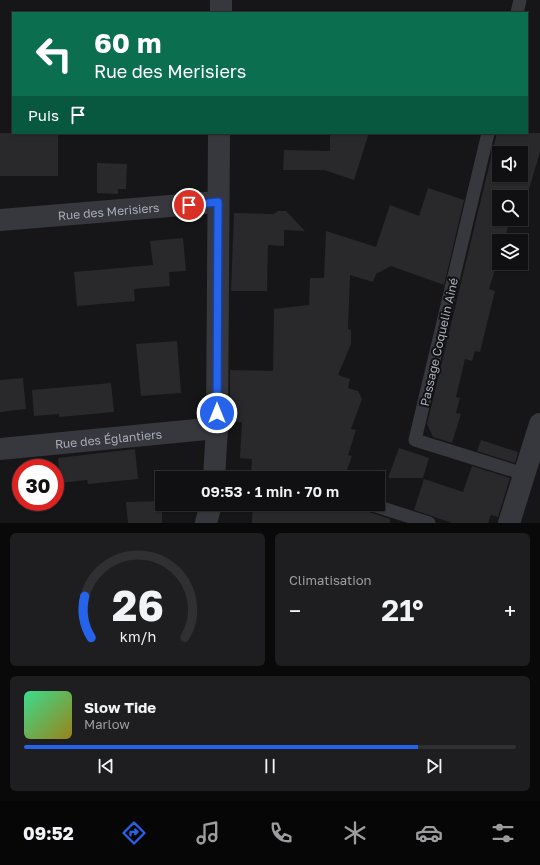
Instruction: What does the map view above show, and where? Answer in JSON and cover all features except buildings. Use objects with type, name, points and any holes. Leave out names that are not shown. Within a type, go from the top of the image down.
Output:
[{"type":"street","points":[[221,0],[221,12]]},
{"type":"street","points":[[214,471],[217,428],[219,134]]},
{"type":"street","name":"Rue des Merisiers","points":[[0,220],[218,202]]},
{"type":"street","points":[[509,523],[540,424]]},
{"type":"street","name":"Rue des Églantiers","points":[[0,449],[217,428]]},
{"type":"street","points":[[206,523],[209,511]]},
{"type":"lane","points":[[517,12],[520,0]]},
{"type":"lane","name":"Passage Coquelin Ainé","points":[[488,134],[415,440],[524,474]]},
{"type":"lane","points":[[385,509],[429,523]]},
{"type":"route","points":[[189,205],[218,202],[217,413]]}]
